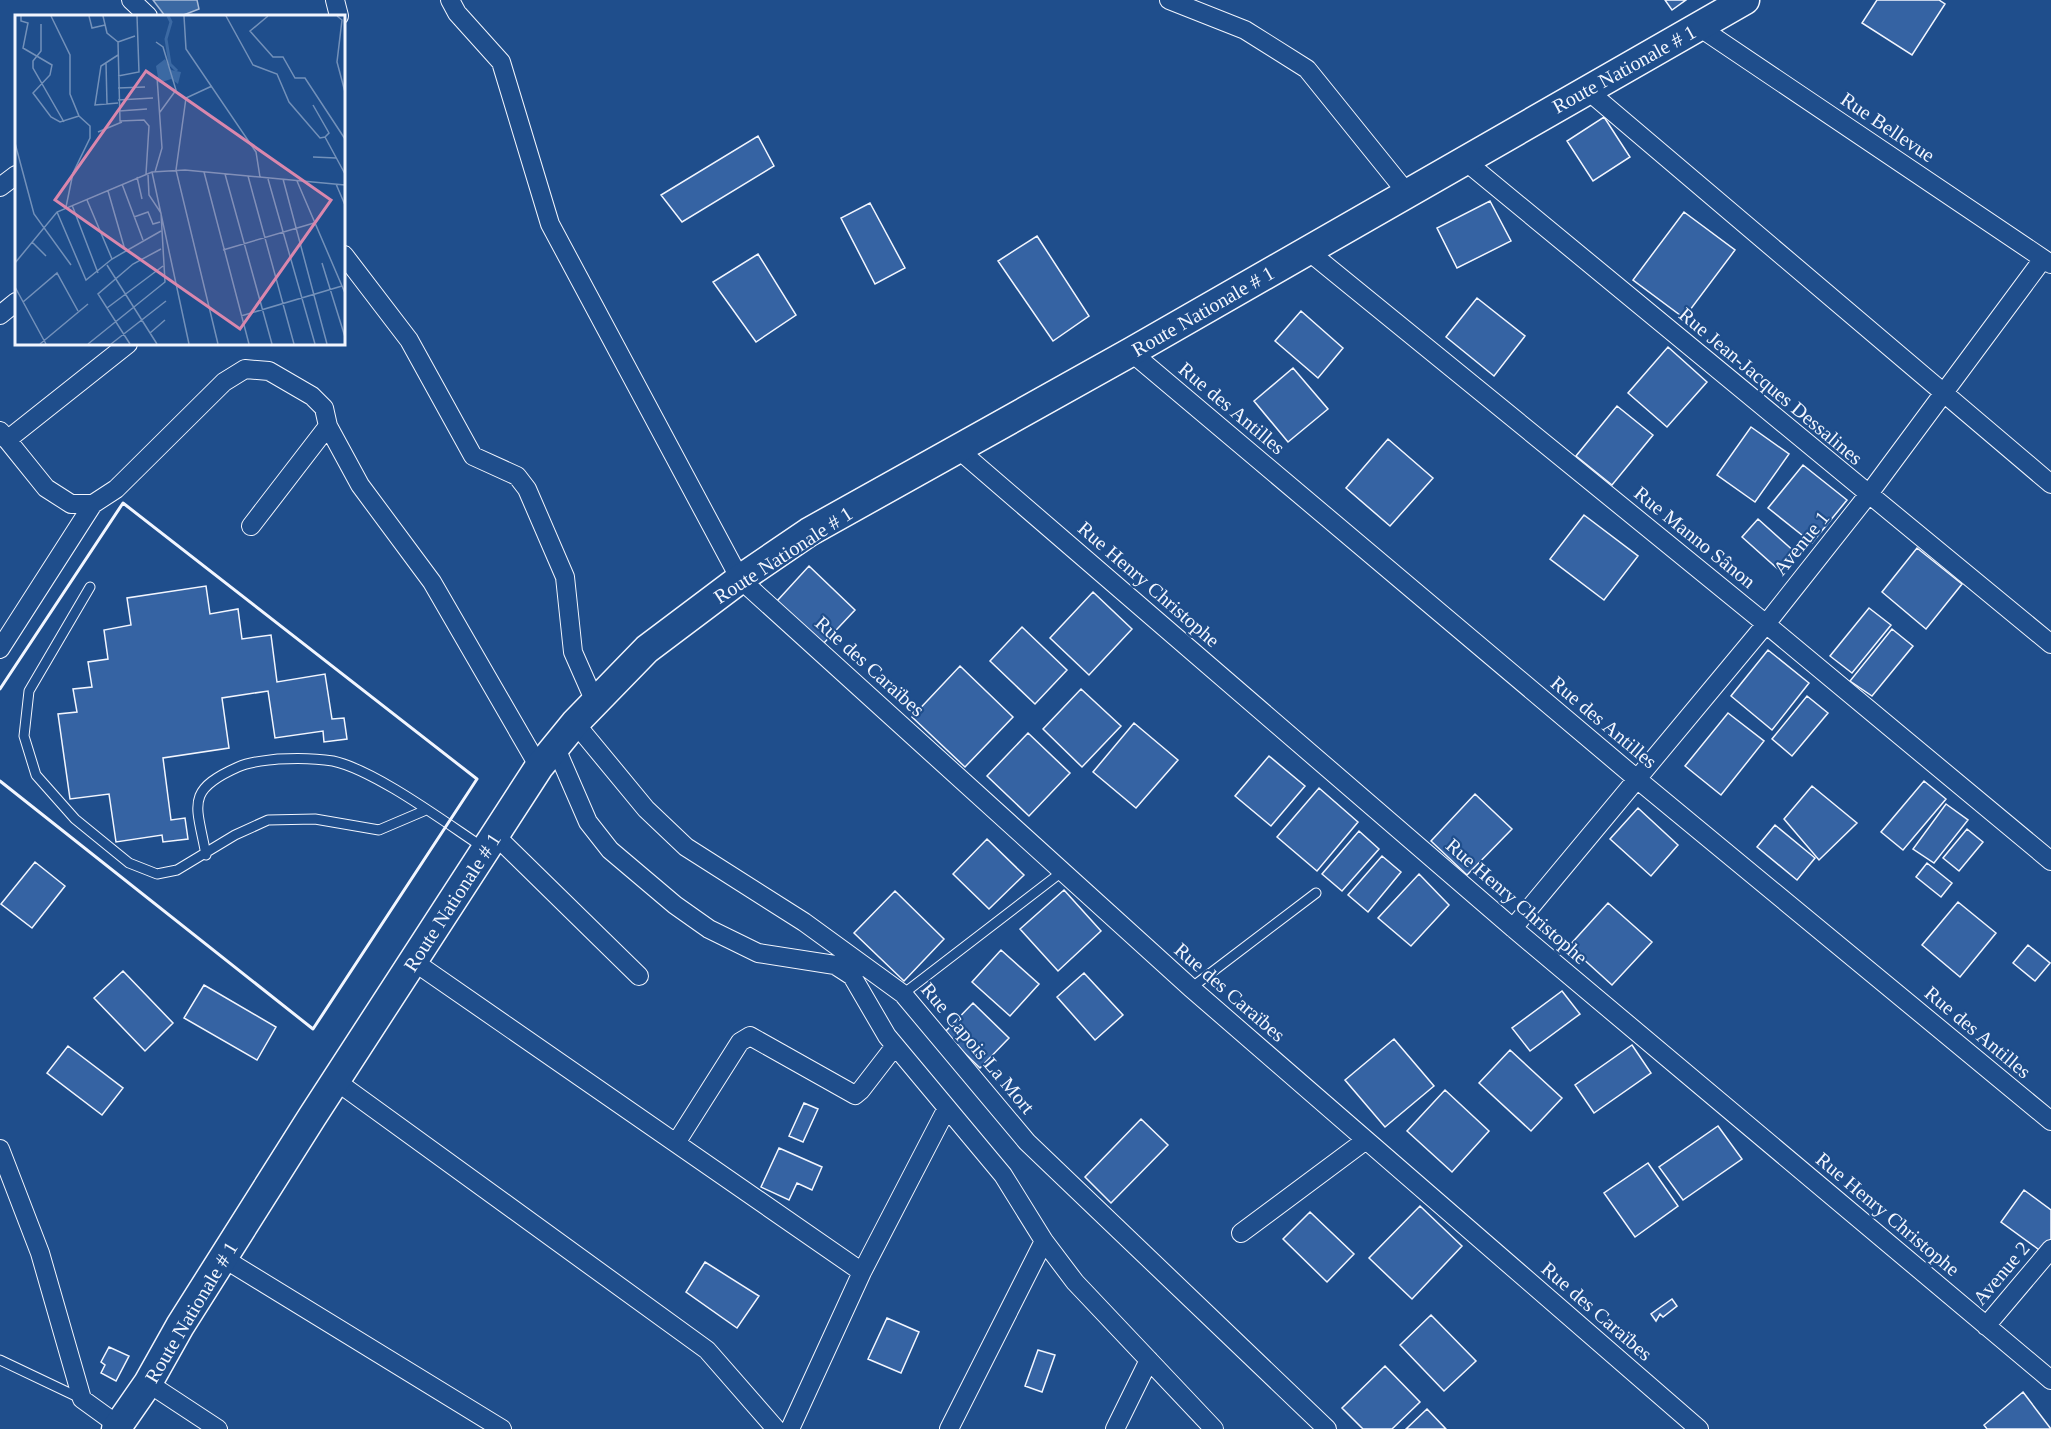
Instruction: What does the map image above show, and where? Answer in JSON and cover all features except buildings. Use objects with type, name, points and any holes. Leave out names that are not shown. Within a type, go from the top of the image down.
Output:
[{"type":"main road","name":"Route Nationale # 1","points":[[117,1427],[148,1383],[223,1258],[547,756],[575,723],[647,649],[740,579],[809,532],[959,450],[1745,0]]},
{"type":"street","points":[[131,0],[147,15]]},
{"type":"street","points":[[335,0],[339,15]]},
{"type":"street","name":"Rue des Caraïbes","points":[[450,0],[457,12],[501,62],[550,224],[740,579],[1191,988],[1699,1429]]},
{"type":"street","points":[[1169,0],[1245,30],[1307,69],[1407,193]]},
{"type":"street","name":"Rue Bellevue","points":[[1699,27],[2047,261]]},
{"type":"street","points":[[1587,90],[2051,483]]},
{"type":"street","name":"Rue Jean-Jacques Dessalines","points":[[1464,160],[2051,644]]},
{"type":"street","points":[[0,187],[15,176]]},
{"type":"street","name":"Rue Manno Sânon","points":[[1307,250],[1766,624],[2051,861]]},
{"type":"street","points":[[345,256],[409,340],[473,456],[517,476],[527,489],[565,578],[573,652],[595,702]]},
{"type":"street","name":"Avenue 1","points":[[1513,928],[1766,624],[2047,261]]},
{"type":"street","points":[[0,315],[15,303]]},
{"type":"street","points":[[93,504],[70,504],[46,488],[4,436],[128,345]]},
{"type":"street","name":"Rue des Antilles","points":[[1131,352],[1637,779],[2051,1121]]},
{"type":"street","points":[[0,649],[93,504],[116,489],[224,382],[245,369],[269,371],[312,396],[324,408],[328,426],[360,485],[432,582],[588,822],[610,850],[675,905],[709,929],[758,953],[835,965],[852,976],[895,1046],[1003,1175],[1044,1241],[1075,1282],[1214,1429]]},
{"type":"street","points":[[251,526],[328,426]]},
{"type":"street","name":"Rue Henry Christophe","points":[[959,450],[1513,928],[2051,1380]]},
{"type":"street","name":"Rue Capois La Mort","points":[[575,723],[646,809],[686,847],[804,922],[903,994],[1027,1142],[1327,1429]]},
{"type":"street","points":[[490,842],[639,976]]},
{"type":"street","points":[[413,961],[862,1272]]},
{"type":"street","points":[[676,1143],[740,1042],[750,1036],[855,1095],[895,1046]]},
{"type":"street","points":[[336,1081],[707,1350],[776,1429]]},
{"type":"street","points":[[790,1429],[862,1272],[947,1108]]},
{"type":"street","points":[[1241,1233],[1366,1140]]},
{"type":"street","points":[[0,1149],[40,1252],[82,1400],[117,1427]]},
{"type":"street","points":[[949,1429],[1044,1241]]},
{"type":"street","name":"Avenue 2","points":[[1986,1326],[2051,1249]]},
{"type":"street","points":[[223,1258],[502,1429]]},
{"type":"street","points":[[1115,1429],[1149,1360]]},
{"type":"street","points":[[148,1383],[218,1429]]},
{"type":"lane","points":[[90,587],[29,691],[24,736],[36,776],[75,819],[129,863],[157,874],[177,870],[206,855],[235,835],[268,820],[315,819],[379,830],[426,810]]},
{"type":"lane","points":[[206,855],[197,801],[203,787],[216,777],[250,762],[295,758],[334,761],[374,778],[426,810],[490,842]]},
{"type":"lane","points":[[903,994],[1063,871]]},
{"type":"lane","points":[[1191,988],[1316,893]]},
{"type":"lane","points":[[0,1360],[82,1400]]},
{"type":"water","points":[[153,0],[197,0],[199,9],[184,15],[164,15]]},
{"type":"wall","points":[[0,689],[123,503],[477,779],[313,1029],[0,781]]}]
